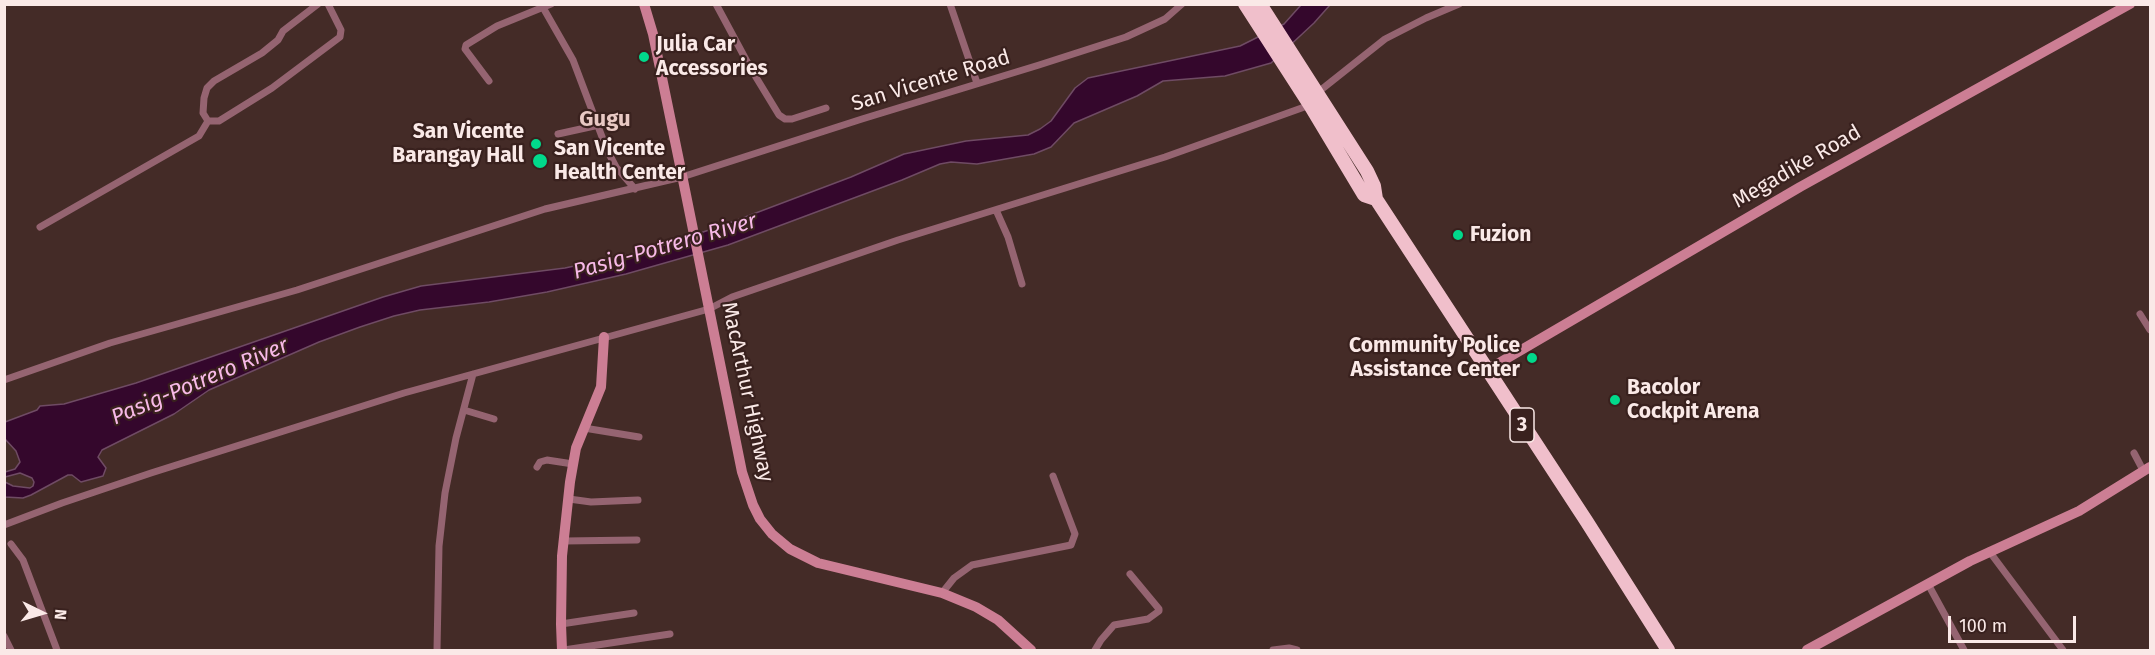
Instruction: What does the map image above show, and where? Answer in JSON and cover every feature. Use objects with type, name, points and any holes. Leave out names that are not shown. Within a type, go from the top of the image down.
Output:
[{"type":"highway","name":"3","points":[[1245,4],[1367,171],[1374,186],[1376,199],[1668,651]]},
{"type":"highway","name":"3","points":[[1260,4],[1311,95]]},
{"type":"main road","name":"MacArthur Highway","points":[[644,4],[653,34],[742,472],[760,519],[772,534],[790,549],[818,563],[942,593],[976,607],[998,620],[1032,651]]},
{"type":"main road","name":"Megadike Road","points":[[1488,370],[1800,187],[2130,4]]},
{"type":"main road","points":[[563,651],[561,624],[564,541],[573,464],[584,428],[601,387],[604,337]]},
{"type":"main road","points":[[1807,651],[1989,552],[2079,511],[2149,469]]},
{"type":"street","points":[[208,121],[203,112],[207,88],[214,81],[262,53],[278,40],[283,31],[318,4]]},
{"type":"street","points":[[208,121],[219,121],[272,88],[340,37],[341,30],[328,4]]},
{"type":"street","points":[[489,81],[465,49],[466,45],[497,26],[551,4]]},
{"type":"street","points":[[716,4],[779,116],[792,119],[826,108]]},
{"type":"street","points":[[950,4],[976,83]]},
{"type":"street","name":"San Vicente Road","points":[[4,380],[110,344],[297,290],[545,209],[683,178],[1126,37],[1165,19],[1182,4]]},
{"type":"street","points":[[4,525],[151,473],[404,393],[709,306],[897,240],[1165,157],[1311,95],[1385,39],[1459,4]]},
{"type":"street","points":[[542,6],[573,60],[616,167],[635,189]]},
{"type":"street","points":[[40,227],[199,136],[208,121]]},
{"type":"street","points":[[558,134],[599,125]]},
{"type":"street","points":[[996,210],[1008,237],[1022,284]]},
{"type":"street","points":[[2140,314],[2151,330]]},
{"type":"street","points":[[437,651],[439,546],[443,504],[456,438],[473,374]]},
{"type":"street","points":[[464,410],[494,419]]},
{"type":"street","points":[[584,428],[639,437]]},
{"type":"street","points":[[2134,453],[2149,469]]},
{"type":"street","points":[[537,467],[540,462],[547,460],[573,464]]},
{"type":"street","points":[[942,593],[954,578],[972,565],[1071,545],[1075,534],[1053,476]]},
{"type":"street","points":[[569,499],[591,502],[638,500]]},
{"type":"street","points":[[564,541],[637,540]]},
{"type":"street","points":[[11,544],[23,560],[57,651]]},
{"type":"street","points":[[1989,552],[2063,650]]},
{"type":"street","points":[[1095,651],[1114,625],[1148,619],[1159,611],[1130,574]]},
{"type":"street","points":[[1928,584],[1964,651]]},
{"type":"street","points":[[561,624],[634,613]]},
{"type":"street","points":[[563,651],[670,634]]},
{"type":"street","points":[[4,636],[11,651]]},
{"type":"street","points":[[1273,651],[1289,648],[1297,651]]},
{"type":"water","name":"Pasig-Potrero River","points":[[1301,5],[1330,5],[1271,63],[1225,76],[1163,81],[1137,96],[1074,123],[1051,147],[1034,154],[977,164],[951,162],[940,164],[728,245],[626,274],[547,292],[420,310],[360,327],[319,342],[209,390],[174,414],[102,450],[98,457],[106,468],[103,476],[81,482],[72,475],[68,475],[23,498],[5,497],[5,482],[13,486],[30,488],[34,482],[32,478],[20,473],[5,477],[5,472],[15,469],[20,462],[16,451],[5,439],[5,422],[37,410],[40,406],[64,404],[136,383],[383,297],[421,286],[565,268],[649,250],[724,225],[851,177],[904,154],[966,141],[1028,135],[1051,121],[1075,88],[1088,78],[1240,46],[1284,24]]},
{"type":"place","name":"Julia Car Accessories","points":[[644,57]]},
{"type":"place","name":"San Vicente Barangay Hall","points":[[536,144]]},
{"type":"place","name":"San Vicente Health Center","points":[[540,161]]},
{"type":"place","name":"Fuzion","points":[[1458,235]]},
{"type":"place","name":"Community Police Assistance Center","points":[[1532,358]]},
{"type":"place","name":"Bacolor Cockpit Arena","points":[[1615,400]]},
{"type":"district","name":"Gugu","points":[[605,120]]}]
